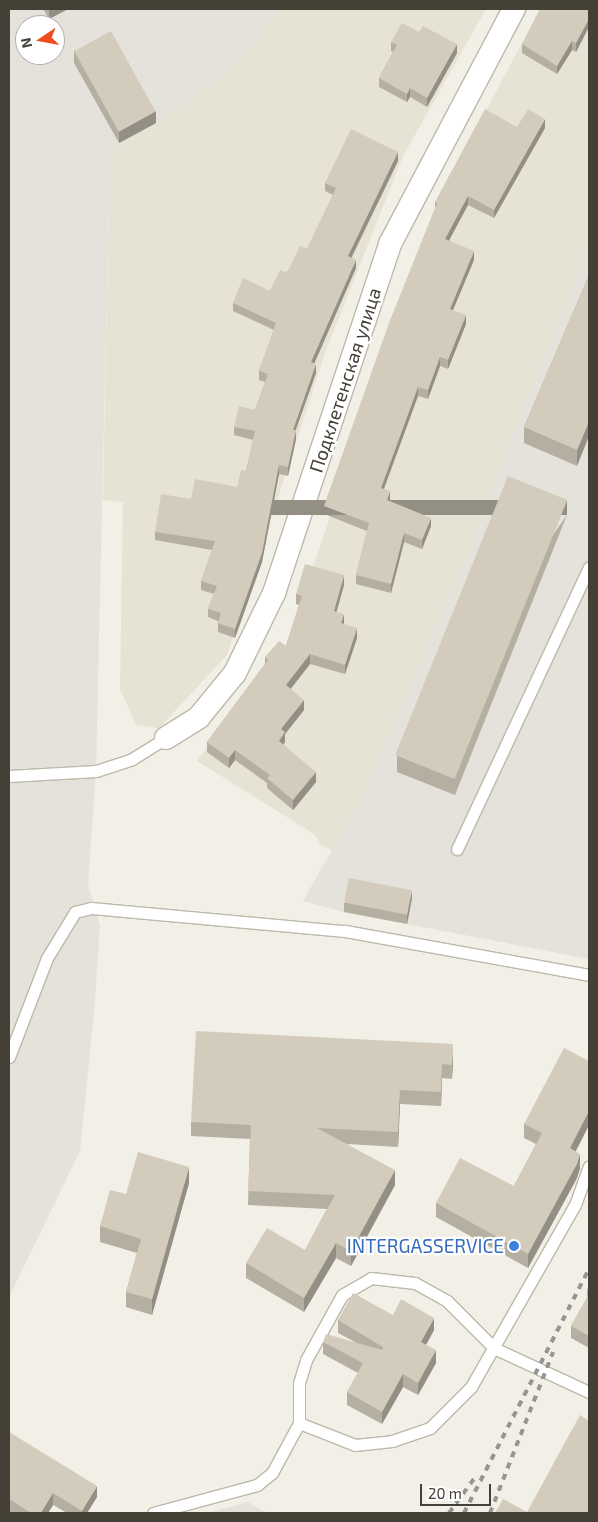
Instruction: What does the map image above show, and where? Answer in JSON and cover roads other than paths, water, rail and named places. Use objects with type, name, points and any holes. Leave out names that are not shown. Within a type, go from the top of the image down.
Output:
[{"type":"street","name":"Подклетенская улица","points":[[166,738],[199,717],[235,673],[274,593],[390,244],[514,9]]},
{"type":"lane","points":[[457,849],[589,567]]},
{"type":"lane","points":[[9,776],[96,771],[132,759],[166,738]]},
{"type":"lane","points":[[9,1057],[47,958],[75,912],[91,908],[345,932],[589,975]]},
{"type":"lane","points":[[299,1423],[355,1445],[392,1441],[430,1428],[472,1388],[575,1205],[589,1166]]},
{"type":"lane","points":[[153,1513],[258,1485],[272,1473],[299,1423],[299,1383],[306,1360],[342,1294],[371,1278],[415,1283],[447,1301],[494,1348],[589,1392]]},
{"type":"railway","points":[[464,1513],[589,1269]]},
{"type":"railway","points":[[490,1513],[553,1352]]},
{"type":"railway","points":[[449,1513],[476,1476]]},
{"type":"place","name":"INTERGASSERVICE","points":[[514,1246]]}]
